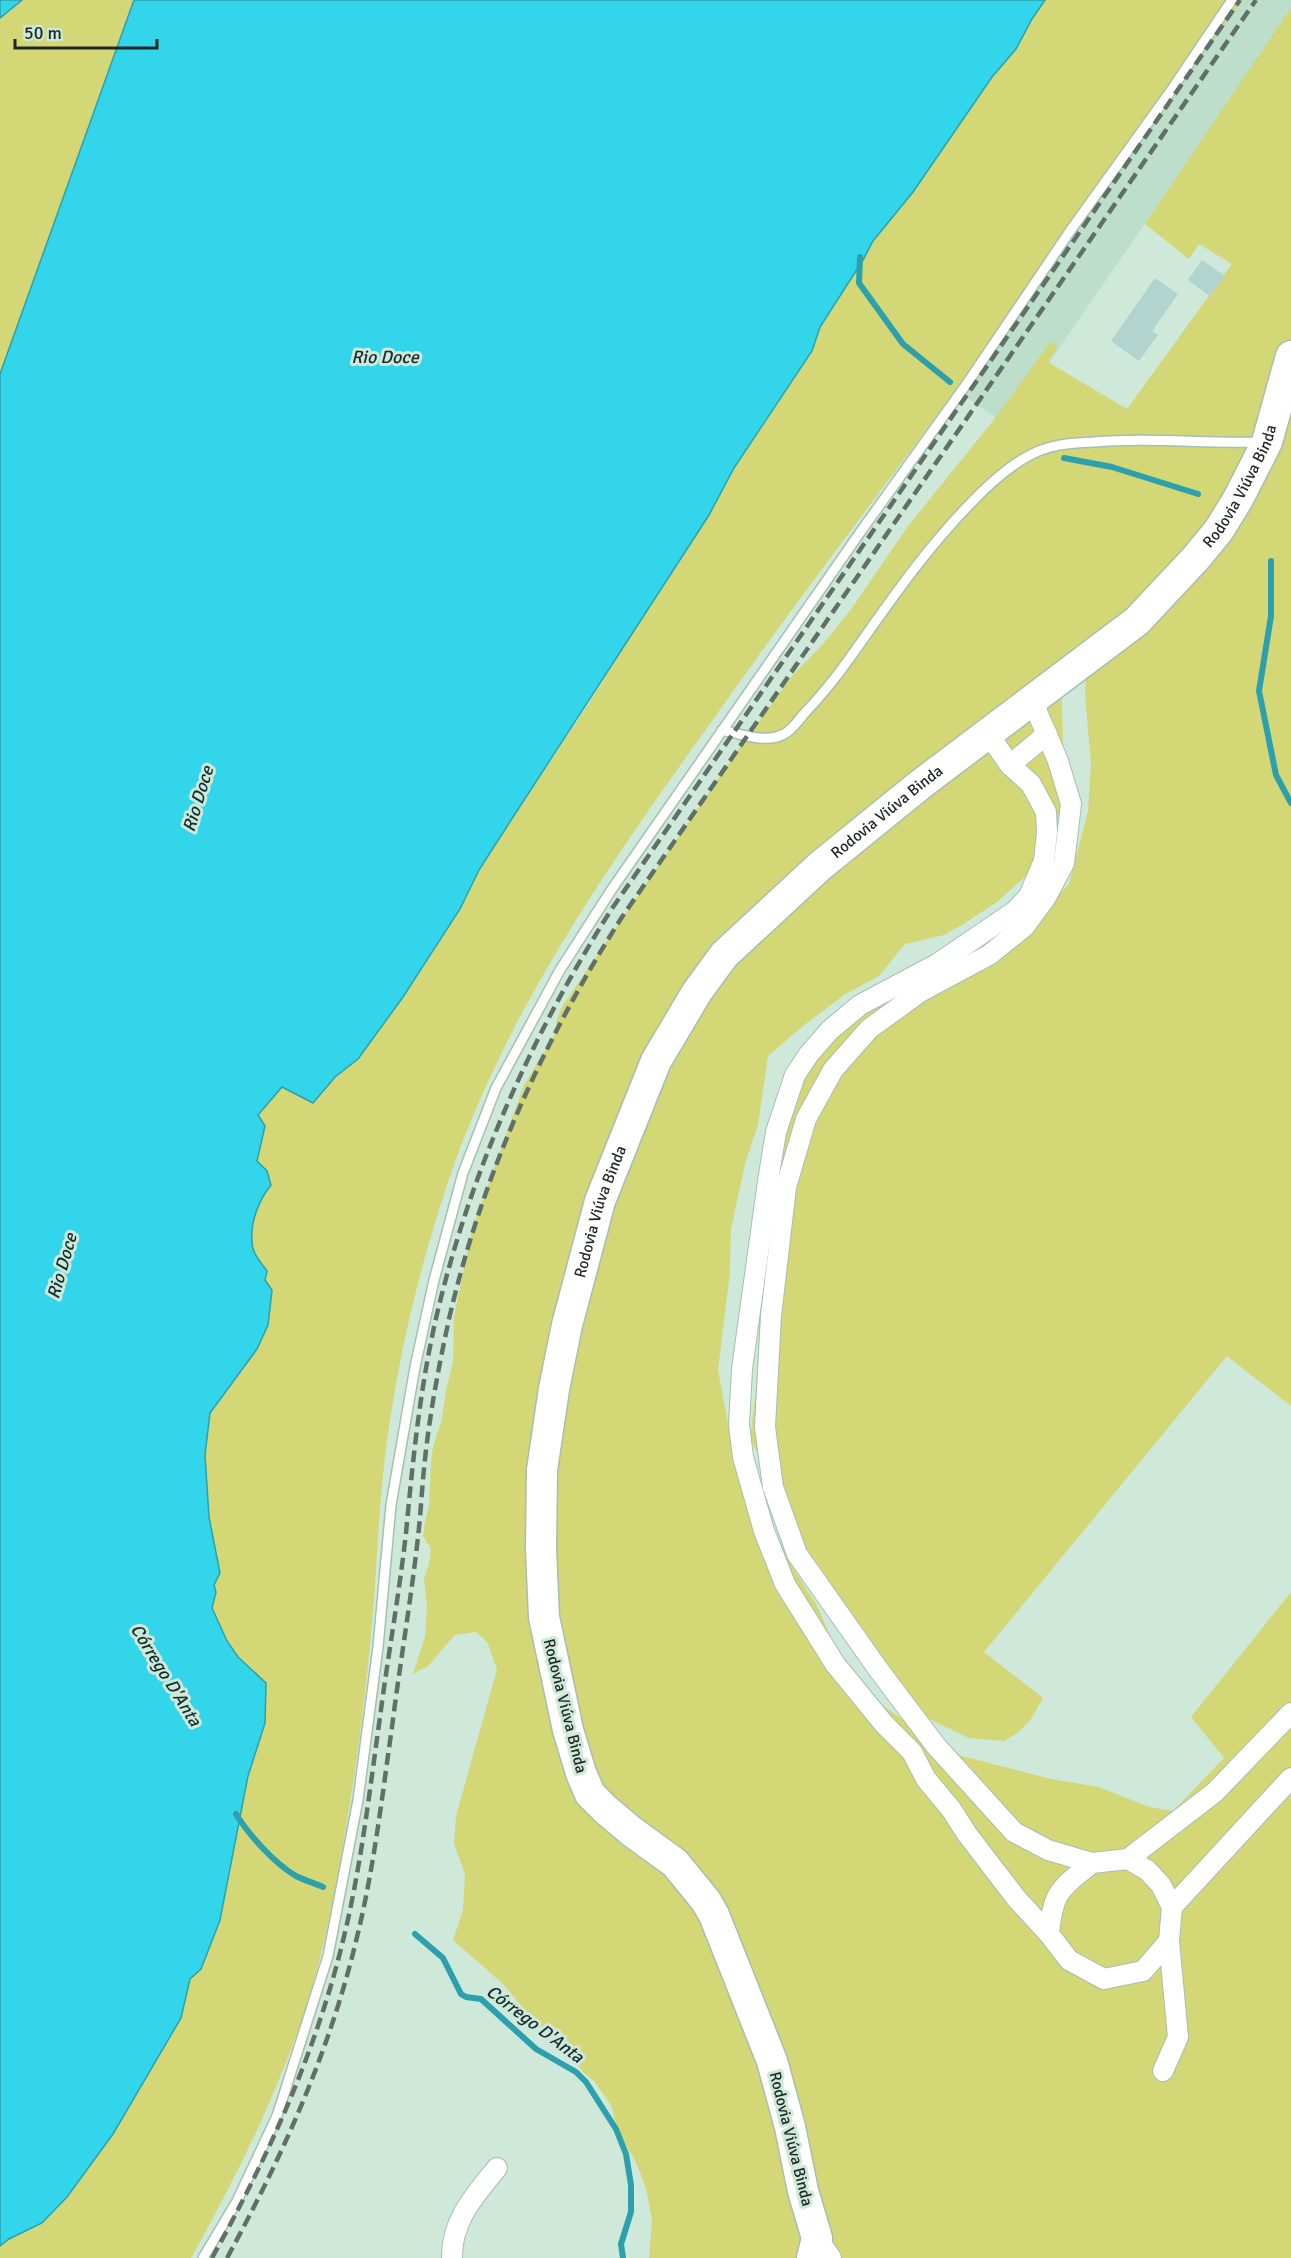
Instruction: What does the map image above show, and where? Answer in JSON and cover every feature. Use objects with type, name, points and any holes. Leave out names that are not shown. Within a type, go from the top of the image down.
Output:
[{"type":"main road","name":"Rodovia Viúva Binda","points":[[820,2251],[772,2061],[714,1915],[700,1893],[675,1863],[605,1809],[590,1794],[568,1730],[544,1617],[541,1549],[542,1470],[554,1389],[567,1325],[600,1201],[656,1061],[697,992],[724,955],[820,866],[921,784],[1137,621],[1196,558],[1219,530],[1238,499],[1267,442],[1291,356]]},
{"type":"street","points":[[1032,700],[1058,761],[1071,804],[1064,863],[1046,897],[1024,927],[989,955],[920,992],[869,1029],[833,1070],[806,1119],[786,1187],[771,1316],[765,1427],[772,1487],[797,1554],[897,1695],[936,1746],[1014,1832],[1048,1850],[1092,1863],[1128,1859],[1215,1792],[1291,1713]]},
{"type":"street","points":[[988,734],[1010,765],[1031,784],[1046,812],[1047,832],[1044,861],[1029,896],[1015,911],[937,964],[860,1005],[830,1030],[809,1054],[795,1075],[776,1132],[750,1305],[738,1403],[743,1457],[764,1532],[785,1584],[835,1664],[876,1715],[912,1752],[926,1779],[951,1809],[967,1834],[1016,1898],[1069,1960],[1104,1978],[1143,1971],[1169,1941]]},
{"type":"street","points":[[1010,765],[1047,734]]},
{"type":"street","points":[[876,1715],[897,1695]]},
{"type":"street","points":[[1172,1907],[1291,1778]]},
{"type":"street","points":[[1128,1859],[1147,1870],[1161,1885],[1172,1907],[1169,1941],[1178,2037],[1163,2071]]},
{"type":"street","points":[[1049,1934],[1052,1908],[1062,1887],[1092,1863]]},
{"type":"street","points":[[452,2258],[455,2233],[461,2217],[497,2168]]},
{"type":"lane","points":[[203,2258],[237,2201],[277,2116],[328,1956],[358,1800],[378,1647],[391,1505],[409,1402],[434,1280],[463,1173],[496,1088],[560,970],[612,889],[968,382],[1232,0]]},
{"type":"lane","points":[[722,730],[746,736],[773,738],[784,734],[792,727],[833,682],[908,576],[945,529],[984,489],[1030,454],[1054,445],[1109,440],[1267,442]]},
{"type":"shaded area","points":[[1215,0],[1291,0],[1291,12],[1006,425],[952,387]]},
{"type":"green space","points":[[22,0],[134,0],[0,374],[0,18]]},
{"type":"green space","points":[[1045,0],[1243,0],[794,606],[662,791],[578,916],[505,1046],[474,1114],[447,1185],[428,1246],[405,1339],[385,1455],[371,1640],[356,1764],[335,1888],[316,1972],[288,2056],[271,2098],[233,2179],[191,2258],[0,2258],[0,2246],[9,2239],[42,2223],[67,2197],[113,2134],[181,2018],[190,1978],[201,1969],[220,1920],[248,1776],[265,1723],[266,1683],[238,1657],[227,1641],[212,1608],[216,1592],[214,1585],[220,1573],[209,1518],[205,1455],[210,1413],[231,1382],[267,1271],[252,1246],[252,1227],[256,1212],[271,1185],[267,1171],[257,1161],[265,1126],[258,1115],[282,1087],[313,1103],[335,1077],[358,1059],[421,971],[460,909],[479,870],[591,700],[734,468],[812,351],[820,327],[873,241],[913,192],[992,77],[1016,49]]},
{"type":"green space","points":[[1291,8],[1291,1406],[1227,1356],[984,1652],[1043,1698],[1031,1719],[1019,1732],[1004,1741],[969,1738],[933,1721],[901,1699],[797,1534],[777,1488],[750,1439],[756,1389],[761,1295],[772,1202],[789,1111],[806,1071],[847,1022],[885,998],[1016,937],[1069,884],[1088,811],[1091,763],[1085,696],[1086,666],[1061,673],[1064,775],[1057,828],[1037,866],[997,902],[965,923],[944,935],[905,944],[879,976],[844,995],[768,1056],[758,1125],[746,1160],[731,1229],[730,1272],[718,1370],[732,1445],[796,1573],[816,1604],[838,1653],[865,1693],[936,1743],[962,1756],[1051,1779],[1099,1787],[1149,1807],[1173,1811],[1224,1758],[1191,1717],[1291,1592],[1291,2258],[649,2258],[652,2220],[646,2188],[635,2160],[619,2135],[611,2105],[566,2049],[542,2031],[503,1984],[453,1940],[463,1910],[465,1874],[454,1844],[456,1816],[497,1669],[487,1642],[476,1632],[455,1635],[428,1666],[413,1674],[425,1637],[427,1607],[424,1578],[431,1549],[423,1536],[429,1506],[431,1462],[453,1362],[454,1317],[472,1230],[524,1085],[555,1034],[557,1019],[563,1005],[740,747],[793,675],[824,643],[852,608],[908,526],[996,417],[1051,341],[1057,347],[1048,362],[1127,409],[1232,264],[1199,244],[1189,259],[1145,224]]},
{"type":"water","points":[[0,0],[22,0],[0,18]]},
{"type":"water","name":"Rio Doce","points":[[134,0],[1045,0],[1016,49],[992,77],[913,192],[873,241],[820,327],[812,351],[734,468],[709,515],[479,870],[460,909],[403,997],[358,1059],[335,1077],[313,1103],[282,1087],[258,1115],[265,1126],[257,1161],[267,1171],[271,1185],[256,1212],[252,1227],[252,1246],[267,1271],[265,1280],[272,1290],[268,1325],[257,1349],[210,1413],[205,1455],[209,1517],[220,1573],[214,1585],[216,1592],[212,1608],[227,1641],[238,1657],[266,1683],[265,1723],[248,1776],[220,1920],[201,1969],[190,1979],[181,2018],[113,2134],[67,2197],[42,2223],[9,2239],[0,2246],[0,374]]},
{"type":"building","points":[[1202,260],[1225,276],[1210,296],[1188,280]]},
{"type":"building","points":[[1155,278],[1178,294],[1152,331],[1158,335],[1139,361],[1111,341]]},
{"type":"waterway","points":[[860,257],[859,283],[903,344],[950,382]]},
{"type":"waterway","points":[[1064,458],[1112,467],[1198,494]]},
{"type":"waterway","points":[[1271,561],[1271,616],[1259,691],[1276,775],[1291,803]]},
{"type":"waterway","name":"Córrego D'Anta","points":[[236,1814],[255,1839],[279,1864],[296,1876],[323,1887]]},
{"type":"waterway","name":"Córrego D'Anta","points":[[415,1934],[443,1958],[461,1994],[481,1999],[536,2049],[576,2072],[586,2082],[616,2129],[626,2154],[631,2185],[631,2212],[621,2244],[623,2258]]},
{"type":"railway","points":[[212,2258],[254,2179],[291,2098],[322,2015],[335,1972],[357,1876],[431,1341],[451,1260],[467,1208],[507,1105],[555,1006],[611,910],[1240,0]]},
{"type":"railway","points":[[227,2258],[303,2102],[333,2021],[357,1937],[381,1806],[415,1561],[427,1441],[442,1354],[449,1319],[479,1213],[518,1111],[566,1012],[622,917],[1256,0]]}]
